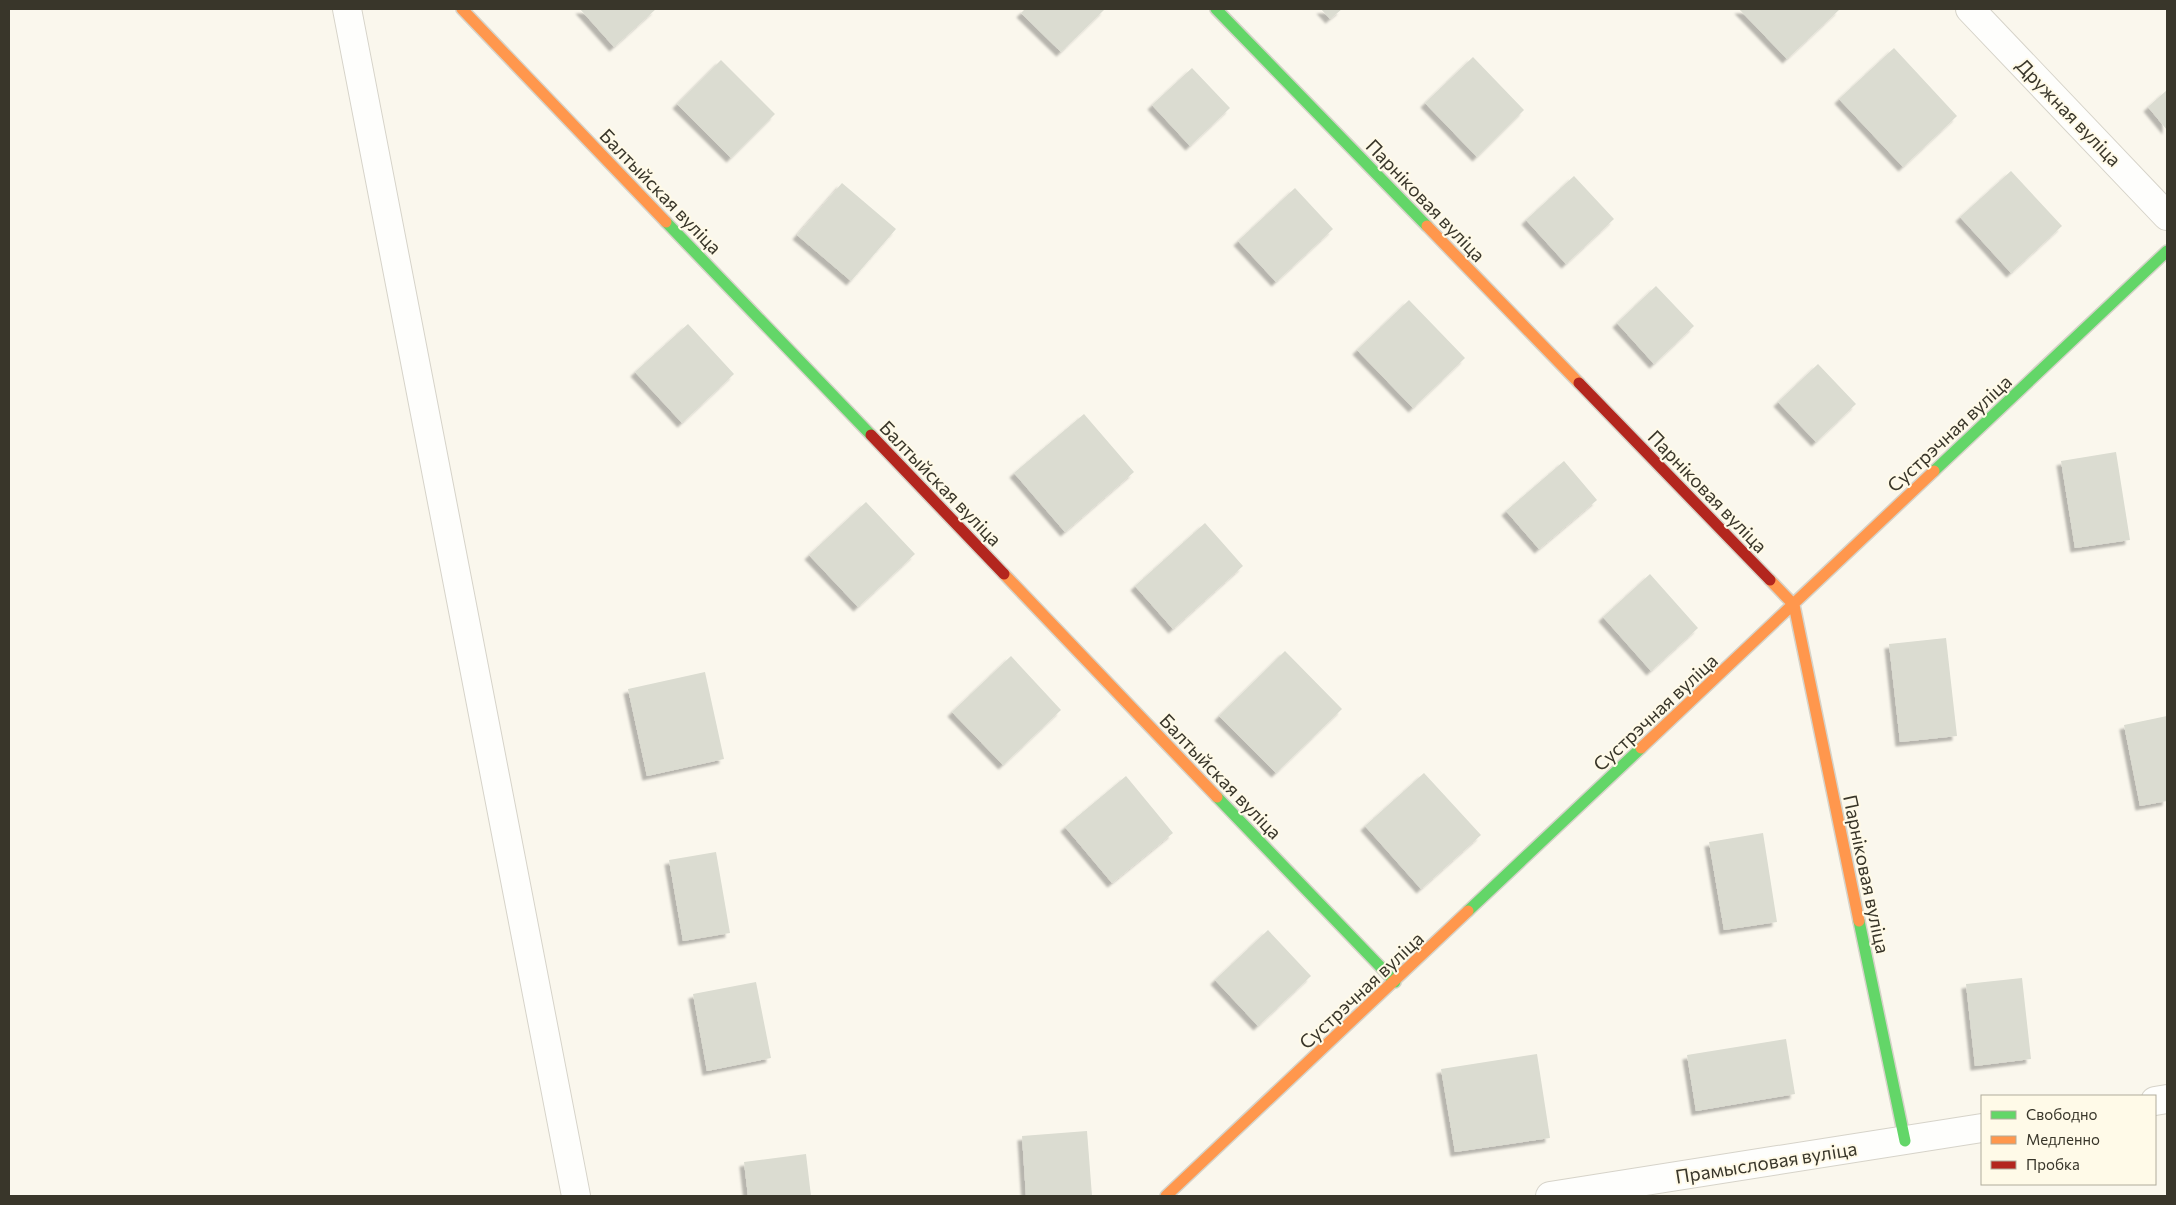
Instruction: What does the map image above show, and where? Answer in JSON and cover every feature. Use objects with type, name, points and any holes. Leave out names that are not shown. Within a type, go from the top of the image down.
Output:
[{"type":"street","points":[[346,9],[576,1196]]},
{"type":"street","name":"Балтыйская вуліца","points":[[462,9],[1395,982]]},
{"type":"street","name":"Парніковая вуліца","points":[[1216,9],[1794,605],[1905,1141]]},
{"type":"street","name":"Дружная вуліца","points":[[1970,9],[2167,216]]},
{"type":"street","name":"Сустрэчная вуліца","points":[[1166,1196],[1395,982],[2167,251]]},
{"type":"street","name":"Прамысловая вуліца","points":[[1550,1196],[1981,1128]]},
{"type":"building","points":[[580,9],[656,9],[614,47]]},
{"type":"building","points":[[1025,9],[1105,9],[1061,52],[1021,13]]},
{"type":"building","points":[[1321,9],[1342,9],[1330,19]]},
{"type":"building","points":[[1739,9],[1840,9],[1787,59]]},
{"type":"building","points":[[1894,48],[1957,116],[1903,167],[1839,99]]},
{"type":"building","points":[[1473,57],[1524,110],[1477,157],[1425,103]]},
{"type":"building","points":[[721,60],[775,114],[731,158],[677,104]]},
{"type":"building","points":[[1192,68],[1230,108],[1190,146],[1152,105]]},
{"type":"building","points":[[2167,90],[2167,130],[2148,107]]},
{"type":"building","points":[[2011,171],[2062,226],[2011,273],[1960,217]]},
{"type":"building","points":[[1574,176],[1614,219],[1566,264],[1526,220]]},
{"type":"building","points":[[842,183],[896,229],[851,281],[797,235]]},
{"type":"building","points":[[1295,188],[1333,229],[1276,282],[1238,241]]},
{"type":"building","points":[[1656,286],[1694,326],[1654,364],[1617,323]]},
{"type":"building","points":[[1409,300],[1465,358],[1413,408],[1357,350]]},
{"type":"building","points":[[688,324],[734,374],[682,423],[635,372]]},
{"type":"building","points":[[1818,364],[1856,404],[1816,442],[1778,402]]},
{"type":"building","points":[[1084,414],[1134,472],[1065,532],[1014,473]]},
{"type":"building","points":[[2116,452],[2130,540],[2075,548],[2061,461]]},
{"type":"building","points":[[1564,461],[1597,500],[1539,549],[1506,511]]},
{"type":"building","points":[[866,502],[915,554],[858,607],[809,555]]},
{"type":"building","points":[[1205,523],[1243,566],[1173,629],[1135,586]]},
{"type":"building","points":[[1650,574],[1698,628],[1651,671],[1603,617]]},
{"type":"building","points":[[1946,638],[1957,736],[1900,742],[1889,644]]},
{"type":"building","points":[[1285,651],[1342,709],[1276,773],[1219,716]]},
{"type":"building","points":[[1011,656],[1061,710],[1003,765],[952,712]]},
{"type":"building","points":[[705,672],[724,759],[647,776],[628,689]]},
{"type":"building","points":[[2167,716],[2167,801],[2140,806],[2124,725]]},
{"type":"building","points":[[1424,773],[1481,835],[1421,889],[1365,826]]},
{"type":"building","points":[[1126,776],[1173,833],[1112,883],[1065,827]]},
{"type":"building","points":[[1763,833],[1777,922],[1724,930],[1709,842]]},
{"type":"building","points":[[716,852],[730,933],[683,941],[669,860]]},
{"type":"building","points":[[1268,930],[1311,976],[1258,1026],[1215,980]]},
{"type":"building","points":[[2022,978],[2031,1059],[1975,1066],[1966,984]]},
{"type":"building","points":[[756,982],[771,1058],[707,1071],[693,994]]},
{"type":"building","points":[[1786,1039],[1795,1094],[1696,1111],[1687,1055]]},
{"type":"building","points":[[1537,1054],[1550,1138],[1455,1152],[1441,1069]]},
{"type":"building","points":[[1087,1131],[1092,1196],[1026,1196],[1022,1136]]},
{"type":"building","points":[[806,1154],[811,1196],[748,1196],[744,1162]]},
{"type":"traffic: fast","points":[[1216,9],[1427,226]]},
{"type":"traffic: fast","points":[[666,222],[871,435]]},
{"type":"traffic: fast","points":[[1934,471],[2167,251]]},
{"type":"traffic: fast","points":[[1468,911],[1641,748]]},
{"type":"traffic: fast","points":[[1217,797],[1395,982]]},
{"type":"traffic: fast","points":[[1859,921],[1905,1141]]},
{"type":"traffic: slow","points":[[462,9],[666,222]]},
{"type":"traffic: slow","points":[[1427,226],[1579,383]]},
{"type":"traffic: slow","points":[[1641,748],[1934,471]]},
{"type":"traffic: slow","points":[[1004,574],[1217,797]]},
{"type":"traffic: slow","points":[[1770,580],[1794,605],[1859,921]]},
{"type":"traffic: slow","points":[[1166,1196],[1468,911]]},
{"type":"traffic: jam","points":[[1579,383],[1770,580]]},
{"type":"traffic: jam","points":[[871,435],[1004,574]]}]
